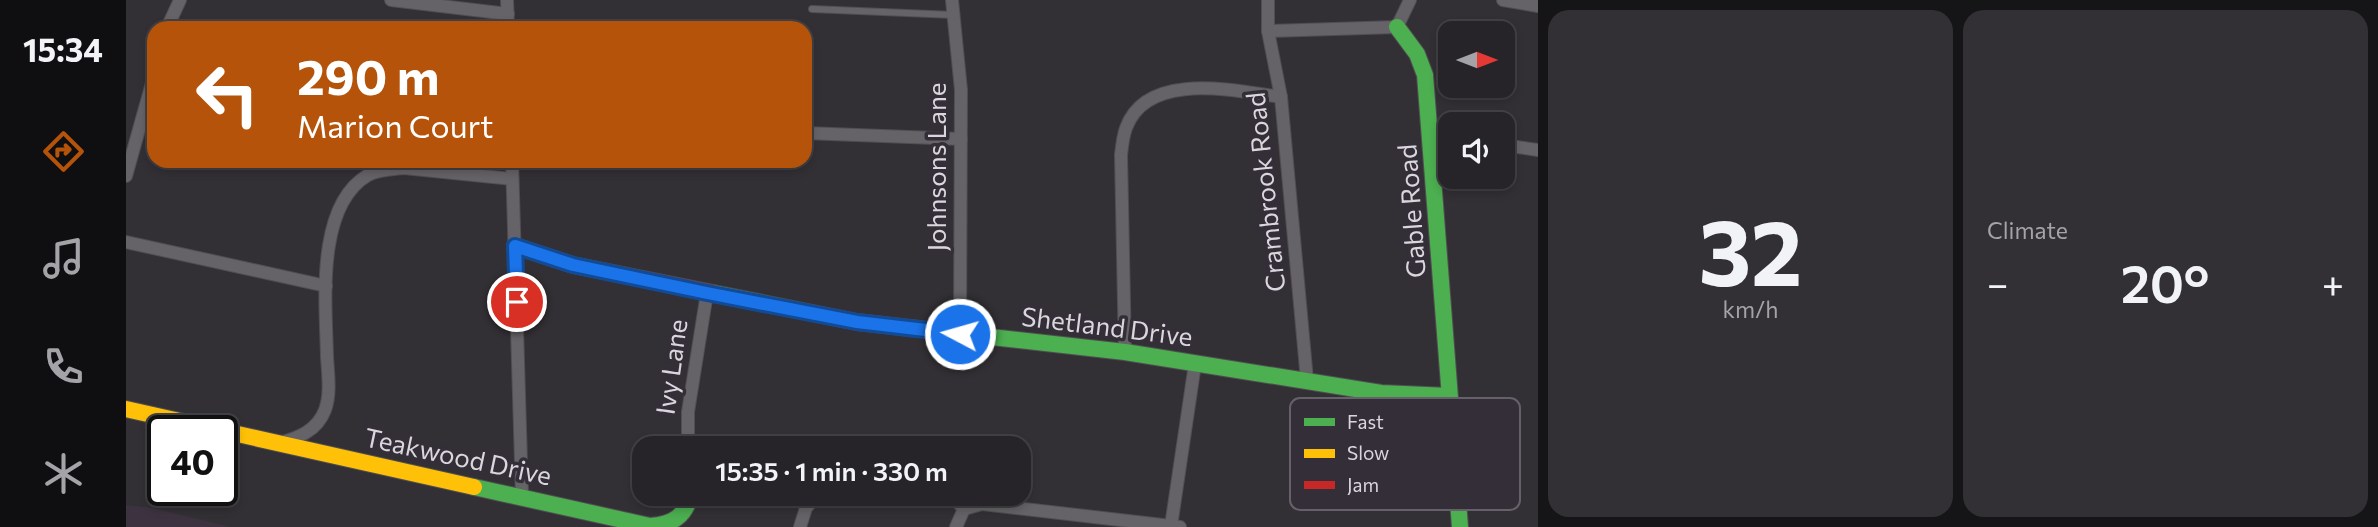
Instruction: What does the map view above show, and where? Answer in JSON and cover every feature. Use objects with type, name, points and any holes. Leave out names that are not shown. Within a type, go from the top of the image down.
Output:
[{"type":"street","points":[[170,21],[180,0]]},
{"type":"street","points":[[391,0],[508,14]]},
{"type":"street","points":[[507,0],[508,21]]},
{"type":"street","name":"Johnsons Lane","points":[[952,0],[961,90],[960,334]]},
{"type":"street","name":"Crambrook Road","points":[[1268,0],[1268,31],[1281,97],[1307,380]]},
{"type":"street","points":[[1268,31],[1397,27],[1410,0]]},
{"type":"street","points":[[1503,0],[1538,6]]},
{"type":"street","name":"Gable Road","points":[[1397,27],[1417,54],[1425,75],[1433,146],[1448,396]]},
{"type":"street","points":[[1125,352],[1121,155],[1126,127],[1139,107],[1159,94],[1213,87],[1281,97]]},
{"type":"street","points":[[126,176],[147,101]]},
{"type":"street","points":[[812,133],[961,139]]},
{"type":"street","points":[[1433,146],[1438,146]]},
{"type":"street","points":[[1515,147],[1538,150]]},
{"type":"street","points":[[278,443],[299,438],[314,427],[325,411],[328,390],[326,286],[332,230],[341,206],[354,187],[368,175],[386,169],[404,168],[512,179]]},
{"type":"street","points":[[512,168],[522,496]]},
{"type":"street","points":[[126,242],[326,286]]},
{"type":"street","name":"Shetland Drive","points":[[515,246],[573,265],[857,322],[1125,352],[1381,393],[1448,396]]},
{"type":"street","name":"Ivy Lane","points":[[688,436],[688,412],[707,293]]},
{"type":"street","points":[[964,509],[982,504],[1175,526],[1195,364]]},
{"type":"street","name":"Teakwood Drive","points":[[126,409],[522,496],[626,524]]},
{"type":"street","points":[[626,524],[668,525],[680,518],[688,506]]},
{"type":"street","points":[[800,527],[808,506]]},
{"type":"street","points":[[961,506],[964,509]]},
{"type":"street","points":[[956,527],[964,509]]},
{"type":"lane","points":[[812,9],[954,15]]},
{"type":"shaded area","points":[[126,505],[152,508],[231,527],[126,527]]},
{"type":"traffic: fast","points":[[1397,27],[1417,54],[1425,75],[1450,398]]},
{"type":"traffic: fast","points":[[713,293],[857,322],[1125,352],[1381,393],[1449,396]]},
{"type":"traffic: fast","points":[[474,487],[650,526],[677,518],[686,506]]},
{"type":"traffic: fast","points":[[1459,510],[1460,527]]},
{"type":"traffic: slow","points":[[126,409],[474,487]]},
{"type":"traffic: jam","points":[[515,246],[573,265],[713,293]]},
{"type":"route","points":[[517,302],[515,246],[573,265],[707,293],[857,322],[960,334]]}]
